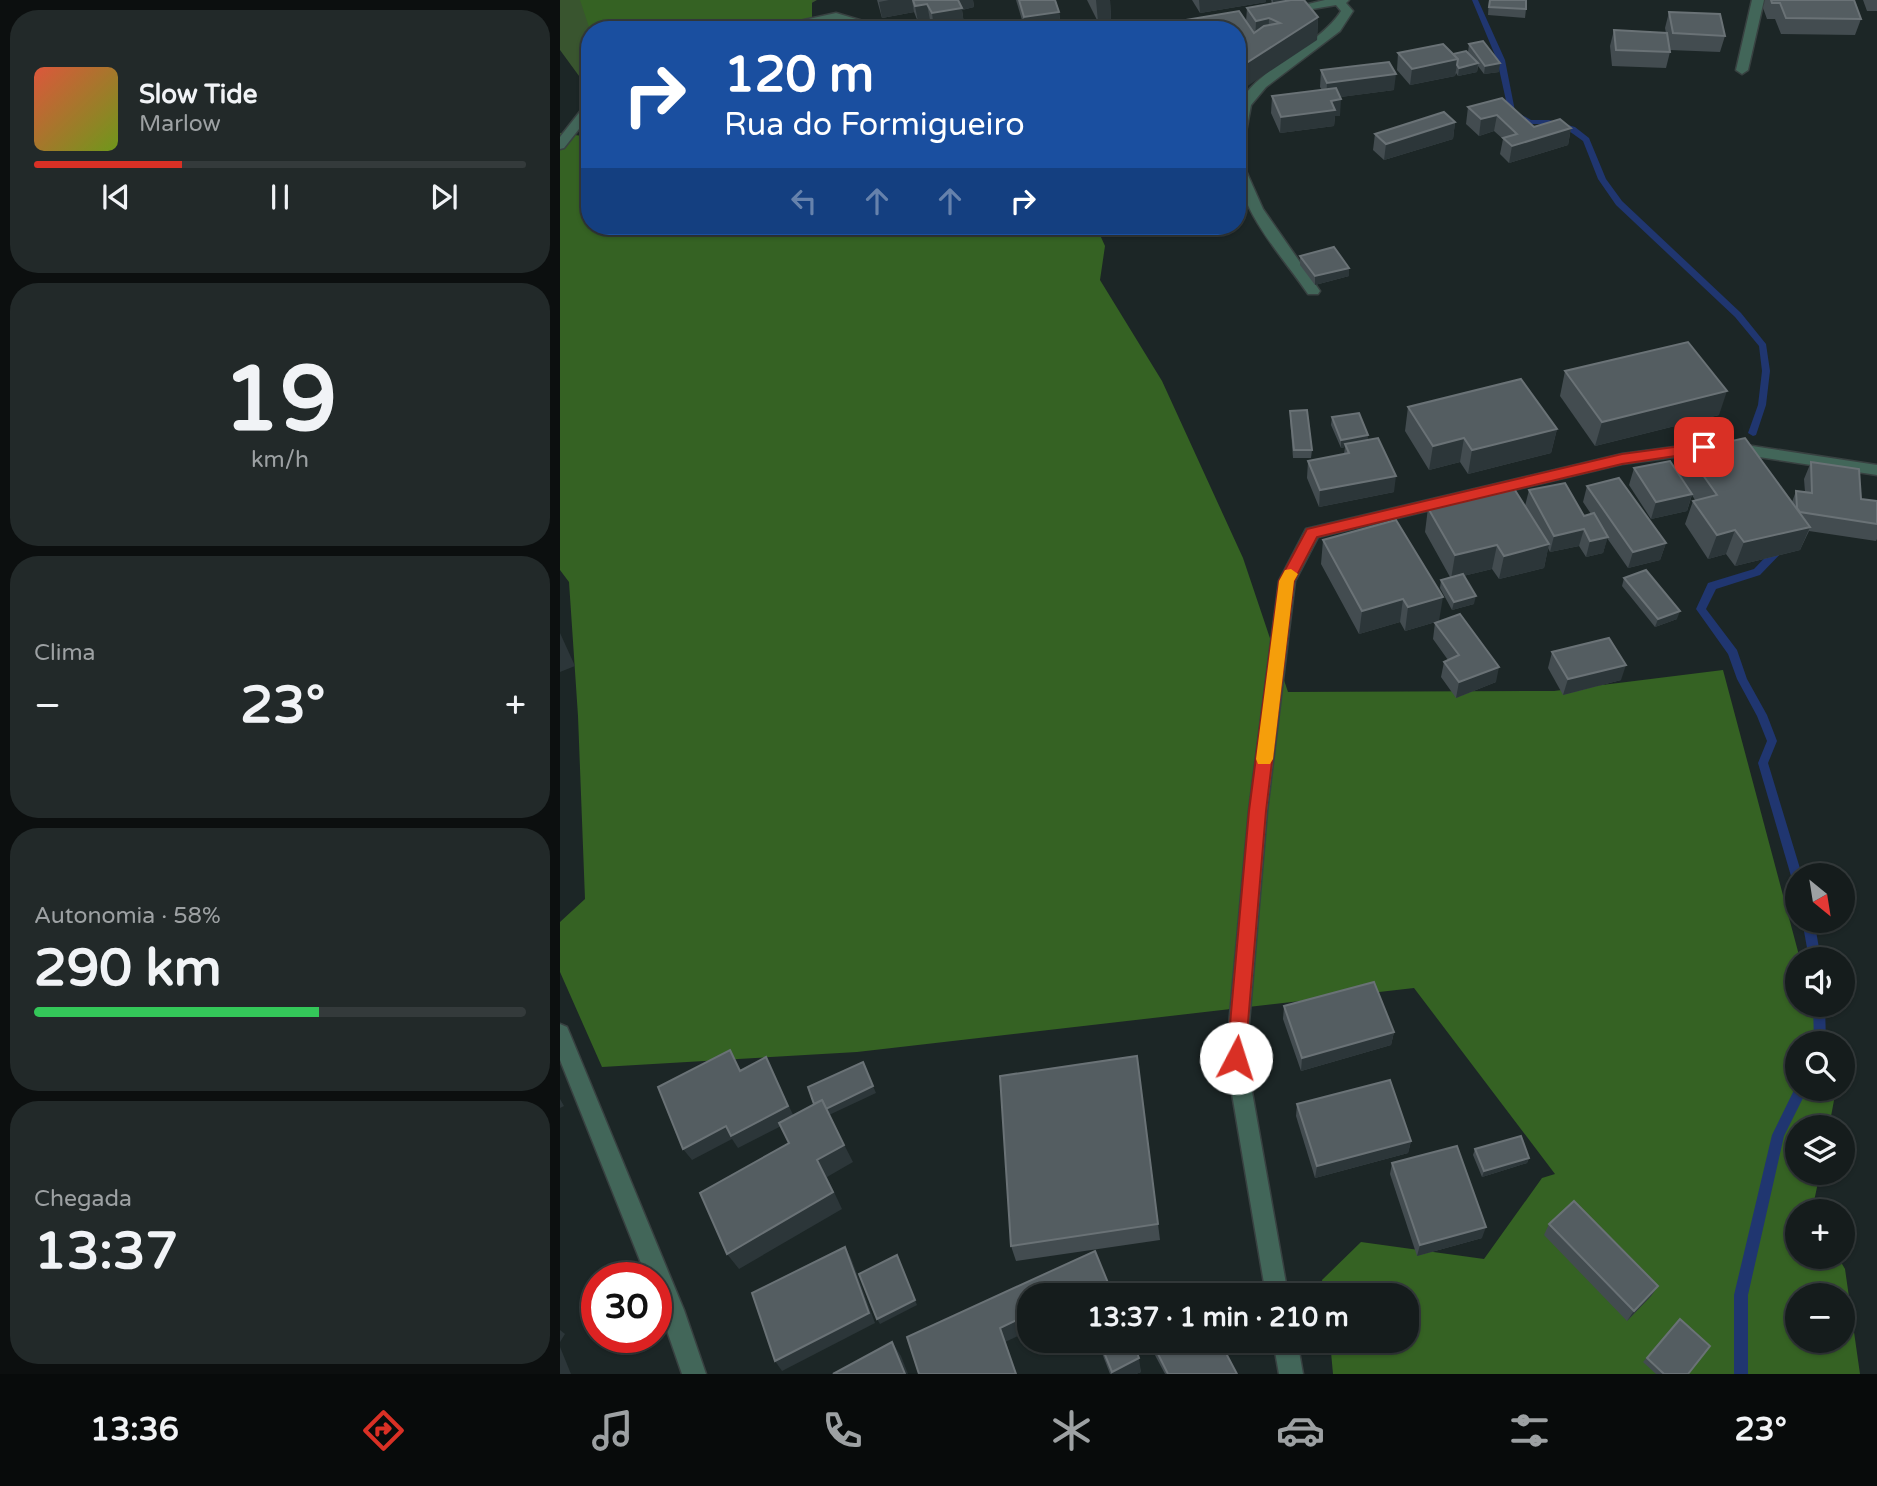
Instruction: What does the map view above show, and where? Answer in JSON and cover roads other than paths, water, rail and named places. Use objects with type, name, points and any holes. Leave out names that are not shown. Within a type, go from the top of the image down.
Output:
[{"type":"street","points":[[833,0],[836,16]]},
{"type":"street","points":[[1742,70],[1758,0]]},
{"type":"street","points":[[1246,104],[1262,84],[1336,29],[1347,11],[1342,1],[1272,13]]},
{"type":"street","points":[[811,21],[836,16],[854,21]]},
{"type":"street","points":[[560,145],[581,118]]},
{"type":"street","points":[[1246,185],[1256,209],[1313,291]]},
{"type":"street","points":[[1275,1283],[1236,1058],[1258,811],[1287,581],[1312,533],[1622,459],[1704,447],[1746,450],[1877,470]]},
{"type":"street","points":[[560,1034],[672,1310],[694,1374]]},
{"type":"street","points":[[1287,1353],[1291,1374]]},
{"type":"waterway","points":[[1475,0],[1501,60],[1512,112],[1529,122],[1549,122],[1572,129],[1586,140],[1602,179],[1619,203],[1738,315],[1763,346],[1766,371],[1762,405],[1753,433]]},
{"type":"waterway","points":[[1782,546],[1757,572],[1712,586],[1701,609],[1733,653],[1742,679],[1762,715],[1772,741],[1763,763],[1793,863]]},
{"type":"waterway","points":[[1810,933],[1813,947]]},
{"type":"waterway","points":[[1819,1017],[1820,1031]]},
{"type":"waterway","points":[[1741,1374],[1741,1295],[1778,1135],[1795,1101]]}]
